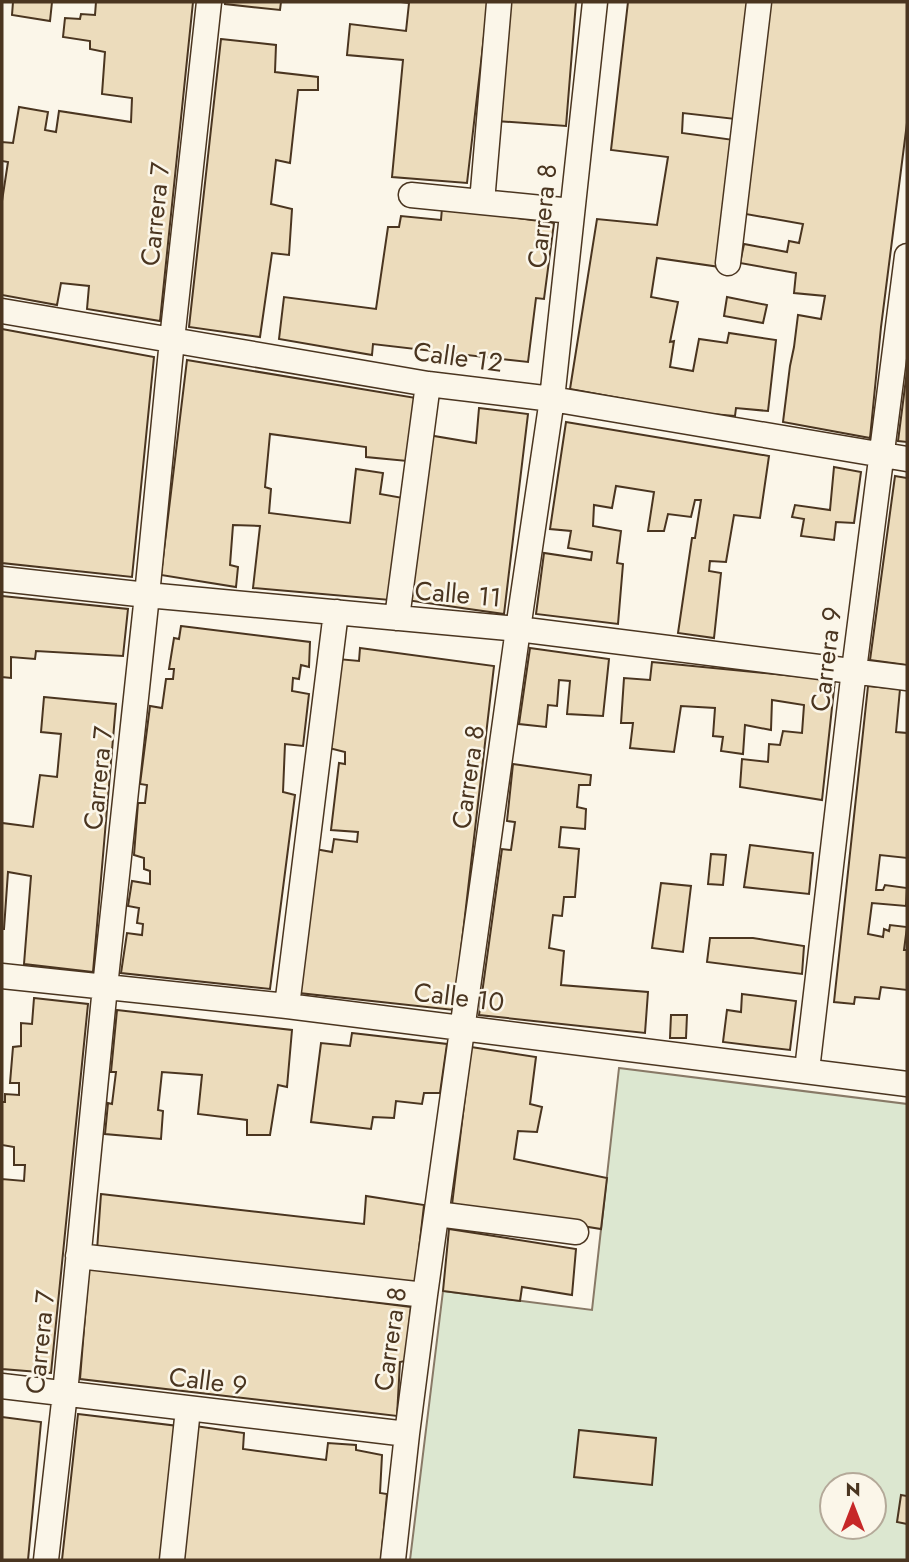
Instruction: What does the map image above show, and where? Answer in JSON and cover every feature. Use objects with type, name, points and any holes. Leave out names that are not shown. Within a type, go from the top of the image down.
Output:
[{"type":"street","name":"Carrera 7","points":[[46,1560],[209,2]]},
{"type":"street","name":"Carrera 8","points":[[393,1560],[425,1296],[552,399],[595,2]]},
{"type":"street","points":[[728,263],[759,2]]},
{"type":"street","points":[[482,202],[499,3]]},
{"type":"street","points":[[411,195],[572,211]]},
{"type":"street","name":"Carrera 9","points":[[807,1070],[854,670],[907,256]]},
{"type":"street","name":"Calle 12","points":[[2,311],[428,384],[552,399],[907,459]]},
{"type":"street","points":[[397,618],[428,384]]},
{"type":"street","name":"Calle 11","points":[[2,579],[519,629],[907,678]]},
{"type":"street","points":[[287,1006],[336,612]]},
{"type":"street","name":"Calle 10","points":[[2,976],[287,1006],[907,1084]]},
{"type":"street","points":[[437,1214],[576,1232]]},
{"type":"street","points":[[79,1256],[425,1296]]},
{"type":"street","name":"Calle 9","points":[[2,1386],[407,1434]]},
{"type":"street","points":[[172,1560],[188,1409]]},
{"type":"green space","points":[[619,1068],[907,1104],[907,1560],[410,1560],[443,1291],[592,1310]]},
{"type":"building","points":[[13,2],[52,2],[50,21],[12,15]]},
{"type":"building","points":[[96,2],[193,2],[160,321],[87,309],[89,286],[61,283],[57,305],[2,295],[2,201],[8,162],[2,161],[2,142],[13,143],[19,107],[48,112],[45,130],[56,132],[59,111],[131,122],[132,98],[102,94],[105,52],[90,49],[90,41],[63,37],[65,18],[80,19],[81,14],[95,15]]},
{"type":"building","points":[[225,2],[281,2],[280,10]]},
{"type":"building","points":[[401,2],[488,2],[467,183],[392,177],[403,60],[347,55],[350,24],[406,31],[409,3]]},
{"type":"building","points":[[508,2],[576,2],[566,126],[496,121]]},
{"type":"building","points":[[628,2],[750,2],[735,119],[683,113],[682,133],[734,140],[720,267],[657,258],[651,297],[678,302],[670,342],[674,341],[670,367],[693,371],[699,339],[727,343],[729,333],[776,340],[768,411],[736,408],[735,416],[700,413],[570,389],[597,219],[657,225],[668,157],[611,150]]},
{"type":"building","points":[[766,2],[907,2],[907,123],[870,438],[783,422],[798,315],[821,319],[825,296],[794,293],[796,273],[740,263],[744,244],[787,252],[789,241],[799,243],[803,224],[740,213]]},
{"type":"building","points":[[221,39],[276,45],[275,72],[318,77],[318,90],[298,90],[290,163],[276,160],[271,204],[292,209],[289,255],[272,253],[260,337],[189,327]]},
{"type":"building","points":[[442,208],[554,223],[544,299],[536,298],[528,362],[373,344],[372,355],[279,339],[284,297],[376,309],[388,227],[399,227],[401,216],[441,220]]},
{"type":"building","points":[[727,297],[767,305],[763,323],[724,316]]},
{"type":"building","points":[[2,329],[154,357],[132,577],[2,563]]},
{"type":"building","points":[[187,360],[416,398],[407,461],[366,457],[366,447],[270,434],[265,487],[271,489],[269,513],[350,523],[356,469],[383,473],[380,494],[403,498],[390,600],[253,588],[260,526],[233,525],[230,565],[238,567],[236,587],[161,575]]},
{"type":"building","points":[[907,371],[907,442],[898,441]]},
{"type":"building","points":[[479,408],[528,414],[504,614],[406,600],[428,435],[476,443]]},
{"type":"building","points":[[566,422],[769,456],[760,518],[734,515],[726,562],[710,561],[709,571],[721,573],[714,638],[678,633],[692,538],[695,538],[701,500],[695,500],[691,517],[668,514],[664,531],[648,531],[654,492],[616,486],[612,508],[594,505],[593,526],[621,531],[617,563],[623,564],[618,624],[536,614],[544,553],[591,560],[592,552],[568,548],[571,531],[550,529]]},
{"type":"building","points":[[834,467],[861,472],[854,523],[836,522],[834,540],[801,536],[804,519],[792,517],[795,505],[830,510]]},
{"type":"building","points":[[895,476],[907,478],[907,665],[870,660]]},
{"type":"building","points":[[2,596],[128,609],[123,656],[36,651],[35,659],[11,657],[11,678],[2,677]]},
{"type":"building","points":[[181,626],[310,642],[309,667],[301,665],[299,679],[293,678],[292,691],[309,694],[303,746],[285,744],[283,792],[295,795],[270,989],[121,973],[127,933],[142,935],[143,924],[137,923],[139,908],[128,906],[132,881],[150,884],[150,871],[144,869],[144,858],[134,855],[138,803],[145,803],[147,785],[140,784],[150,706],[162,708],[166,679],[173,679],[174,669],[169,669],[174,638],[179,639]]},
{"type":"building","points":[[360,648],[494,666],[454,1010],[299,993],[315,849],[332,852],[334,839],[357,842],[358,832],[331,830],[339,763],[345,764],[345,752],[329,748],[338,659],[359,661]]},
{"type":"building","points":[[530,648],[609,659],[603,716],[567,714],[570,681],[559,680],[557,706],[548,705],[546,727],[519,724]]},
{"type":"building","points":[[652,662],[835,680],[822,800],[740,787],[742,759],[768,762],[769,744],[780,745],[783,731],[802,733],[804,705],[772,700],[771,730],[745,725],[743,754],[721,751],[723,737],[713,736],[715,708],[681,706],[674,752],[630,748],[633,723],[621,723],[624,678],[650,680]]},
{"type":"building","points":[[868,686],[900,689],[896,732],[907,733],[907,858],[880,855],[876,890],[883,890],[885,885],[907,888],[906,906],[872,903],[868,934],[883,937],[884,929],[889,931],[890,925],[907,927],[904,950],[907,950],[907,990],[881,987],[879,999],[855,997],[854,1004],[834,1002]]},
{"type":"building","points":[[44,697],[116,704],[93,972],[24,964],[31,876],[8,872],[2,929],[2,823],[33,827],[40,775],[57,777],[61,734],[41,732]]},
{"type":"building","points":[[513,764],[591,775],[590,785],[579,785],[577,807],[586,809],[585,829],[561,827],[559,847],[579,849],[575,897],[564,897],[562,916],[553,915],[549,948],[564,951],[561,985],[648,992],[645,1033],[479,1015],[502,849],[511,850],[515,822],[507,821]]},
{"type":"building","points":[[750,845],[813,853],[809,894],[744,887]]},
{"type":"building","points":[[711,854],[726,855],[723,885],[708,884]]},
{"type":"building","points":[[661,883],[691,886],[683,952],[652,948]]},
{"type":"building","points":[[710,938],[753,938],[804,946],[802,974],[707,962]]},
{"type":"building","points":[[742,994],[796,1001],[790,1050],[723,1042],[727,1010],[741,1012]]},
{"type":"building","points":[[34,998],[88,1004],[51,1373],[2,1369],[2,1179],[24,1181],[25,1165],[14,1165],[14,1147],[2,1145],[2,1102],[5,1102],[5,1094],[19,1095],[19,1083],[10,1083],[13,1047],[21,1046],[21,1023],[32,1024]]},
{"type":"building","points":[[117,1010],[292,1030],[287,1087],[278,1085],[270,1135],[247,1135],[247,1120],[198,1114],[202,1075],[162,1072],[158,1110],[163,1111],[161,1139],[105,1134],[108,1103],[112,1104],[116,1072],[111,1072]]},
{"type":"building","points":[[671,1015],[687,1015],[686,1038],[670,1038]]},
{"type":"building","points":[[352,1033],[447,1044],[440,1093],[424,1093],[422,1104],[396,1101],[394,1118],[373,1117],[371,1129],[311,1122],[321,1043],[350,1046]]},
{"type":"building","points":[[471,1047],[536,1057],[530,1104],[542,1107],[537,1132],[518,1131],[514,1159],[607,1178],[601,1229],[452,1205]]},
{"type":"building","points":[[101,1194],[364,1224],[366,1196],[424,1205],[415,1285],[97,1250]]},
{"type":"building","points":[[449,1229],[576,1249],[572,1295],[522,1287],[520,1301],[443,1291]]},
{"type":"building","points":[[89,1266],[411,1307],[405,1361],[400,1362],[397,1416],[80,1379]]},
{"type":"building","points":[[78,1414],[178,1426],[164,1560],[62,1560]]},
{"type":"building","points":[[2,1417],[41,1422],[28,1560],[2,1560]]},
{"type":"building","points":[[195,1426],[244,1433],[243,1449],[326,1460],[328,1443],[356,1445],[356,1450],[382,1455],[380,1493],[387,1494],[381,1560],[181,1560]]},
{"type":"building","points":[[579,1430],[656,1438],[652,1485],[574,1477]]},
{"type":"building","points":[[901,1495],[907,1496],[907,1524],[897,1522]]}]
